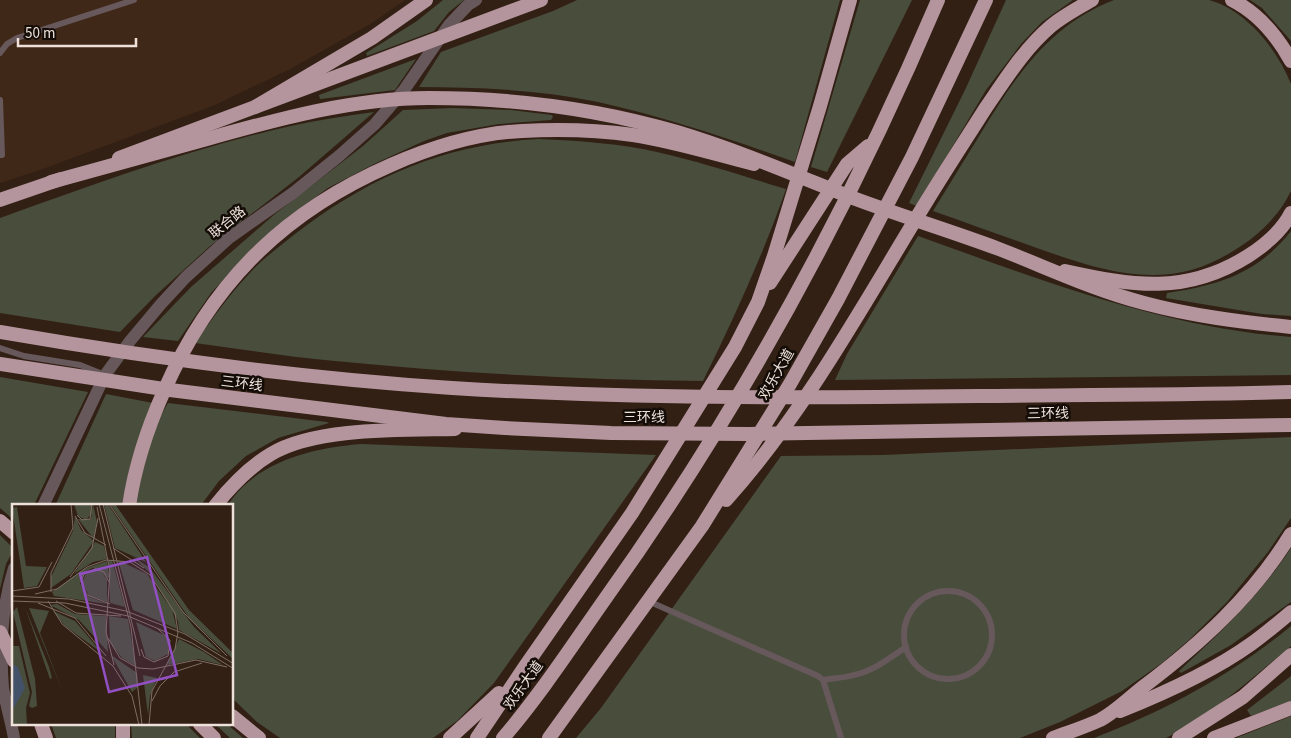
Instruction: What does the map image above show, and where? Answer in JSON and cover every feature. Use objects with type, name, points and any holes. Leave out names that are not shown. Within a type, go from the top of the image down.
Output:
[{"type":"highway","points":[[254,107],[372,38],[426,0]]},
{"type":"highway","points":[[0,200],[541,0]]},
{"type":"highway","points":[[758,302],[814,124],[850,0]]},
{"type":"highway","name":"欢乐大道","points":[[503,738],[578,638],[644,545],[740,392],[817,255],[874,141],[938,0]]},
{"type":"highway","name":"欢乐大道","points":[[550,738],[702,526],[790,384],[838,299],[912,157],[986,0]]},
{"type":"highway","points":[[702,526],[756,467],[831,360],[955,155],[1020,59],[1052,25],[1092,0]]},
{"type":"highway","points":[[1232,0],[1250,12],[1272,32],[1291,61]]},
{"type":"highway","points":[[51,182],[291,116],[384,101],[424,98],[502,101],[623,119],[699,139],[1043,266],[1095,288],[1146,304],[1191,314],[1291,327]]},
{"type":"highway","points":[[129,504],[136,466],[154,414],[178,358],[210,306],[256,253],[295,219],[324,199],[377,171],[429,150],[471,138],[521,131],[551,130],[634,135],[781,170]]},
{"type":"highway","points":[[477,738],[632,513],[734,347],[758,302],[848,164],[874,141]]},
{"type":"highway","points":[[1043,266],[1107,280],[1136,284],[1161,285],[1193,280],[1218,272],[1251,254],[1279,231],[1291,213]]},
{"type":"highway","name":"三环线","points":[[0,332],[110,350],[317,377],[451,388],[612,396],[765,398],[1291,392]]},
{"type":"highway","name":"三环线","points":[[0,364],[170,390],[446,424],[611,433],[758,434],[1291,425]]},
{"type":"highway","points":[[217,504],[228,489],[251,468],[272,453],[298,442],[320,437],[359,433],[506,428]]},
{"type":"highway","points":[[0,521],[12,531]]},
{"type":"highway","points":[[1101,719],[1212,631],[1239,604],[1263,575],[1291,534]]},
{"type":"highway","points":[[1054,738],[1151,699],[1207,671],[1250,644],[1291,612]]},
{"type":"highway","points":[[0,632],[12,657]]},
{"type":"highway","points":[[1179,738],[1243,697],[1291,655]]},
{"type":"highway","points":[[450,738],[488,705],[524,668]]},
{"type":"highway","points":[[1214,738],[1291,708]]},
{"type":"highway","points":[[236,720],[259,738]]},
{"type":"highway","points":[[42,726],[46,738]]},
{"type":"highway","points":[[202,726],[214,738]]},
{"type":"street","name":"联合路","points":[[44,504],[106,375],[130,341],[186,276],[229,238],[293,193],[375,124],[404,90],[449,25],[476,0]]},
{"type":"street","points":[[12,576],[6,600],[1,651],[3,687],[14,738]]},
{"type":"lane","points":[[0,53],[7,44],[17,38],[134,0]]},
{"type":"lane","points":[[0,100],[2,155],[0,155]]},
{"type":"lane","points":[[0,348],[24,356],[80,365],[106,375]]},
{"type":"lane","points":[[939,591],[959,592],[968,595],[983,608],[992,625],[991,645],[982,663],[975,670],[958,678],[948,679],[929,674],[914,662],[906,647],[905,629],[914,606],[939,591]]},
{"type":"lane","points":[[648,601],[813,672],[823,680],[841,738]]},
{"type":"lane","points":[[823,680],[864,672],[885,662],[906,647]]},
{"type":"shaded area","points":[[0,0],[405,0],[372,23],[290,69],[215,105],[0,183]]},
{"type":"green space","points":[[443,0],[464,0],[449,12],[434,31],[367,56],[366,53],[417,21]]},
{"type":"green space","points":[[577,0],[840,0],[795,162],[648,114],[598,102],[509,90],[419,87],[441,52],[553,11]]},
{"type":"green space","points":[[860,0],[912,0],[827,172],[811,167]]},
{"type":"green space","points":[[1006,0],[1073,0],[1042,22],[1021,44],[986,90],[917,206],[909,203],[965,90]]},
{"type":"green space","points":[[1114,0],[1209,0],[1223,5],[1248,22],[1259,33],[1269,45],[1291,84],[1291,191],[1287,199],[1270,222],[1256,235],[1231,253],[1199,268],[1164,275],[1107,270],[1062,257],[933,211],[1007,92],[1036,54],[1071,23]]},
{"type":"green space","points":[[1250,0],[1291,0],[1291,41],[1262,8]]},
{"type":"green space","points":[[416,59],[395,90],[320,99],[319,95]]},
{"type":"green space","points":[[453,108],[511,110],[552,115],[553,117],[551,120],[499,124],[447,133],[424,141],[374,164],[328,188],[287,218],[248,253],[211,293],[178,341],[143,337],[191,287],[275,214],[363,146],[403,110]]},
{"type":"green space","points":[[374,112],[299,177],[210,246],[155,296],[120,332],[0,313],[0,218],[72,192],[217,145],[301,124]]},
{"type":"green space","points":[[539,139],[598,143],[643,149],[706,165],[786,189],[748,286],[703,381],[519,375],[427,369],[317,359],[195,343],[214,316],[259,263],[295,234],[351,196],[380,180],[440,156],[505,142]]},
{"type":"green space","points":[[1291,231],[1291,316],[1262,314],[1166,298],[1167,293],[1204,286],[1236,275],[1251,267],[1265,258]]},
{"type":"green space","points":[[918,236],[1009,269],[1148,312],[1243,332],[1291,337],[1291,375],[835,380],[847,354]]},
{"type":"green space","points":[[0,377],[88,392],[34,504],[12,504],[12,518],[0,508]]},
{"type":"green space","points":[[106,394],[153,403],[131,462],[122,504],[56,504]]},
{"type":"green space","points":[[168,403],[329,423],[278,438],[246,456],[219,481],[202,504],[135,504],[151,440]]},
{"type":"green space","points":[[1291,437],[1291,518],[1268,552],[1227,602],[1189,640],[1162,663],[1122,691],[1060,722],[1020,738],[576,738],[601,708],[781,456],[883,455]]},
{"type":"green space","points":[[361,444],[656,455],[494,683],[457,721],[433,738],[280,738],[257,722],[234,700],[234,504],[229,504],[254,477],[270,467],[305,453]]},
{"type":"green space","points":[[0,535],[12,547],[12,553],[6,564],[0,589]]},
{"type":"green space","points":[[1291,548],[1291,602],[1231,645],[1181,673],[1179,671],[1253,598]]},
{"type":"green space","points":[[1291,626],[1291,646],[1289,648],[1230,696],[1183,729],[1166,738],[1094,738],[1147,716],[1197,690],[1246,660]]},
{"type":"green space","points":[[1291,676],[1291,701],[1251,716],[1247,710]]},
{"type":"green space","points":[[1291,716],[1291,738],[1236,738]]},
{"type":"green space","points":[[52,726],[115,726],[115,738],[56,738]]},
{"type":"green space","points":[[131,726],[188,726],[200,738],[132,738]]},
{"type":"green space","points":[[217,726],[229,726],[243,738],[230,738]]}]
